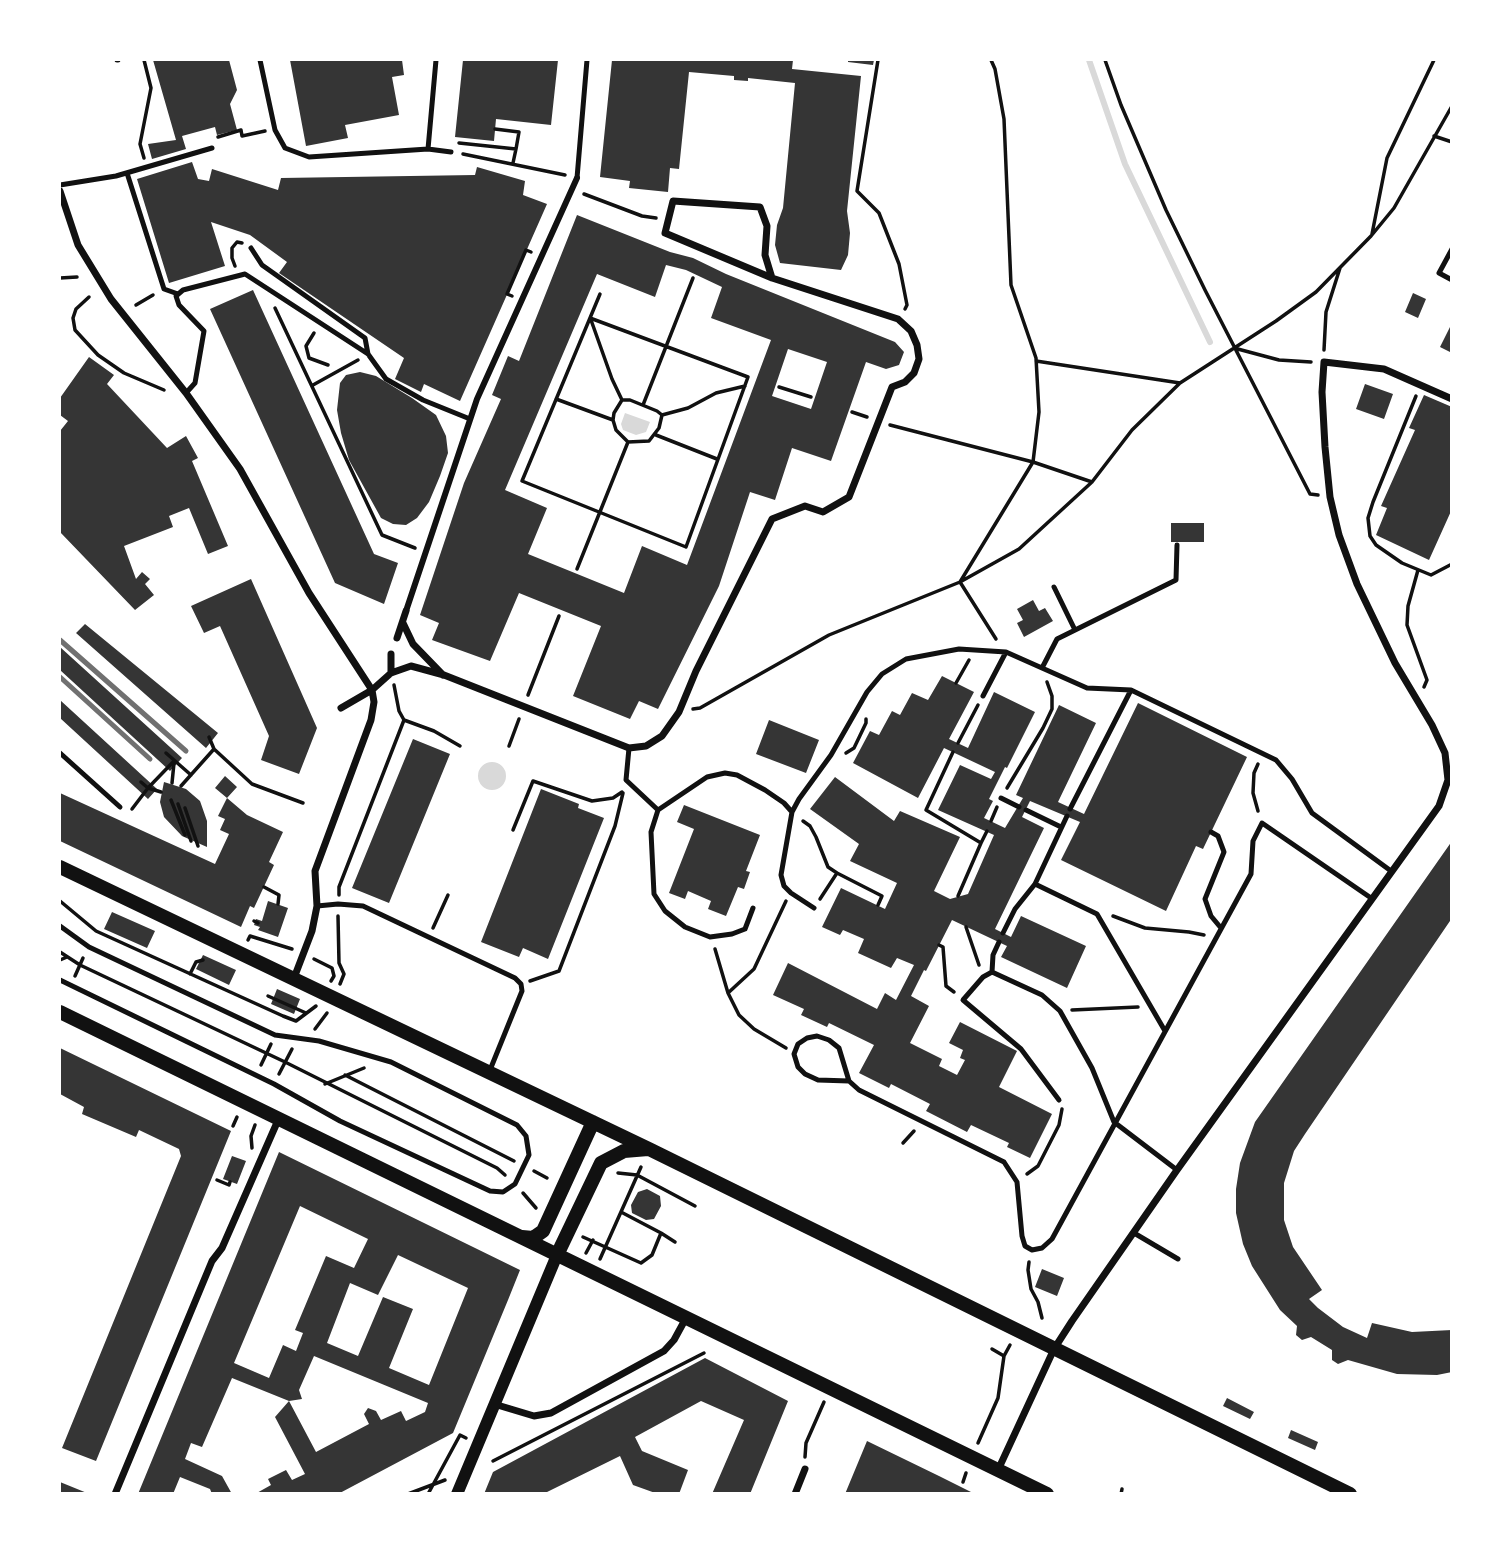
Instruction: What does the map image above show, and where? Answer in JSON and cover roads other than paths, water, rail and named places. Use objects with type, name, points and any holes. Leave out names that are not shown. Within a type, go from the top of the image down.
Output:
[{"type":"main road","points":[[60,867],[649,1149],[1349,1493]]},
{"type":"main road","points":[[60,1012],[1047,1493]]},
{"type":"main road","points":[[520,1236],[533,1238],[543,1231],[593,1122]]},
{"type":"main road","points":[[557,1255],[598,1168],[607,1159],[624,1151],[649,1149]]},
{"type":"street","points":[[397,638],[470,419],[577,178]]},
{"type":"street","points":[[60,191],[78,245],[111,299],[186,393],[240,470],[309,593],[372,690],[374,702],[371,720],[316,871],[317,906],[309,943],[294,978]]},
{"type":"street","points":[[341,708],[372,690],[391,673],[411,666],[444,676],[629,748],[646,746],[662,736],[679,712],[696,671],[772,519],[805,506],[823,512],[849,497],[892,387],[905,382],[914,373],[919,359],[911,331],[898,319],[772,278],[665,233],[673,201],[760,206],[767,226],[765,255],[772,278]]},
{"type":"street","points":[[998,1470],[1054,1349],[1177,1170],[1439,806],[1448,780],[1445,753],[1395,663],[1357,584],[1339,535],[1330,497],[1322,392],[1324,362],[1384,369],[1451,398]]},
{"type":"street","points":[[402,623],[413,644],[444,676]]},
{"type":"street","points":[[391,654],[391,673]]},
{"type":"street","points":[[115,1493],[212,1261],[222,1248],[279,1117]]},
{"type":"street","points":[[457,1493],[557,1255]]},
{"type":"street","points":[[494,1404],[534,1416],[551,1413],[664,1351],[674,1340],[686,1317]]},
{"type":"street","points":[[795,1493],[805,1469]]},
{"type":"lane","points":[[260,60],[275,130],[285,148],[309,157],[428,149],[451,152]]},
{"type":"lane","points":[[428,149],[436,60]]},
{"type":"lane","points":[[577,178],[587,60]]},
{"type":"lane","points":[[60,185],[127,173],[212,148]]},
{"type":"lane","points":[[127,173],[164,289],[178,294]]},
{"type":"lane","points":[[251,248],[261,265],[365,338],[365,356]]},
{"type":"lane","points":[[1451,248],[1439,273],[1451,280]]},
{"type":"lane","points":[[186,393],[195,383],[204,331],[179,306],[176,299],[178,294],[183,290],[245,274],[365,356],[386,379],[424,400],[470,419]]},
{"type":"lane","points":[[1042,668],[1057,639],[1176,580],[1177,545]]},
{"type":"lane","points":[[1054,587],[1075,630]]},
{"type":"lane","points":[[814,908],[790,893],[780,875],[792,812],[881,674],[906,659],[959,649],[1006,652],[1087,688],[1131,690],[1276,760],[1292,779],[1312,814],[1391,871]]},
{"type":"lane","points":[[983,696],[1006,652]]},
{"type":"lane","points":[[1070,809],[1131,690]]},
{"type":"lane","points":[[629,748],[626,780],[658,810]]},
{"type":"lane","points":[[60,753],[120,807]]},
{"type":"lane","points":[[753,908],[745,929],[710,937],[685,927],[665,911],[654,894],[651,832],[658,810],[707,777],[725,773],[737,775],[765,790],[792,812]]},
{"type":"lane","points":[[1001,798],[1019,807]]},
{"type":"lane","points":[[1026,810],[1061,827]]},
{"type":"lane","points":[[1003,933],[1015,909],[1035,884],[1067,816]]},
{"type":"lane","points":[[849,1081],[818,1080],[805,1074],[798,1067],[794,1054],[798,1044],[817,1036],[829,1040],[839,1048],[849,1081],[859,1090],[1004,1162],[1017,1182],[1021,1236],[1025,1246],[1031,1250],[1042,1248],[1052,1238],[1251,874],[1253,841],[1262,823],[1371,898]]},
{"type":"lane","points":[[1211,832],[1218,836],[1224,852],[1205,899],[1211,916],[1221,929]]},
{"type":"lane","points":[[1035,884],[1097,914],[1164,1031]]},
{"type":"lane","points":[[317,906],[363,906],[521,984],[522,991],[489,1072]]},
{"type":"lane","points":[[60,926],[89,947],[275,1035],[319,1041],[391,1062],[517,1125],[526,1136],[530,1155],[514,1184],[503,1192],[489,1191],[340,1121],[274,1084],[60,980]]},
{"type":"lane","points":[[992,972],[993,955],[999,942]]},
{"type":"lane","points":[[992,972],[1042,995],[1060,1011],[1092,1068],[1114,1122],[1177,1170]]},
{"type":"lane","points":[[992,972],[983,977],[963,1000],[1021,1049],[1059,1100]]},
{"type":"lane","points":[[1134,1233],[1178,1259]]},
{"type":"waterway","points":[[1089,60],[1125,164],[1210,342]]},
{"type":"railway","points":[[60,640],[186,751]]},
{"type":"railway","points":[[60,677],[150,759]]}]
